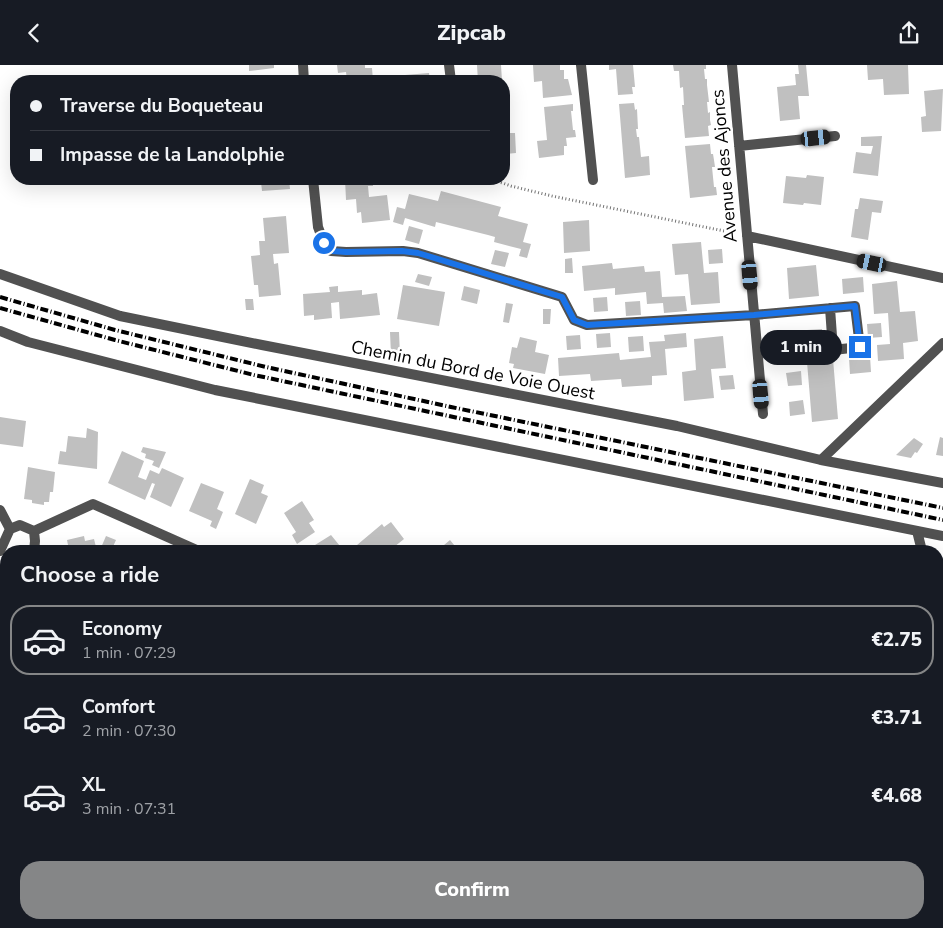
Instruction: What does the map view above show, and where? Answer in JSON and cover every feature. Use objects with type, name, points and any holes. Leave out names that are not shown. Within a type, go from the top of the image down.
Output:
[{"type":"street","points":[[581,65],[593,180]]},
{"type":"street","name":"Avenue des Ajoncs","points":[[732,65],[763,414]]},
{"type":"street","points":[[739,146],[835,136]]},
{"type":"street","points":[[314,185],[318,227],[324,243],[332,251],[402,251],[418,253],[562,297],[574,320],[587,325],[754,315],[830,308],[855,306],[860,347],[833,350],[830,308]]},
{"type":"street","points":[[747,236],[943,278]]},
{"type":"street","name":"Chemin du Bord de Voie Ouest","points":[[0,274],[120,316],[677,426],[821,460],[943,483]]},
{"type":"street","points":[[0,331],[28,341],[216,390],[943,535]]},
{"type":"street","points":[[821,460],[943,343]]},
{"type":"street","points":[[3,545],[10,529],[20,525],[34,531],[93,504],[186,545]]},
{"type":"street","points":[[0,510],[10,529]]},
{"type":"street","points":[[34,531],[35,545]]},
{"type":"street","points":[[917,531],[920,545]]},
{"type":"path","points":[[508,185],[552,196],[747,236]]},
{"type":"building","points":[[249,65],[274,65],[274,68],[249,71]]},
{"type":"building","points":[[337,65],[365,65],[365,68],[372,68],[373,75],[346,75],[346,72],[338,73]]},
{"type":"building","points":[[477,65],[501,65],[502,75],[478,75]]},
{"type":"building","points":[[533,65],[560,65],[560,70],[564,70],[564,79],[568,79],[572,95],[543,98],[542,81],[534,82]]},
{"type":"building","points":[[609,65],[633,65],[635,87],[632,87],[633,94],[618,95],[616,69],[609,70]]},
{"type":"building","points":[[673,65],[706,65],[706,69],[704,69],[705,79],[707,79],[709,102],[707,102],[711,125],[708,126],[709,136],[685,138],[682,105],[684,105],[683,87],[680,88],[679,71],[674,71]]},
{"type":"building","points":[[798,65],[806,65],[809,96],[798,96],[800,119],[780,121],[777,87],[796,85],[795,74],[799,74]]},
{"type":"building","points":[[867,65],[908,65],[909,94],[884,95],[883,79],[868,80]]},
{"type":"building","points":[[429,73],[429,75],[405,75]]},
{"type":"building","points":[[943,89],[941,131],[922,132],[921,117],[926,116],[924,91]]},
{"type":"building","points":[[634,103],[635,110],[637,109],[638,129],[636,129],[637,137],[639,137],[641,157],[649,156],[650,175],[625,178],[619,104]]},
{"type":"building","points":[[573,104],[573,111],[571,111],[573,130],[575,130],[576,137],[566,138],[567,146],[564,146],[564,155],[539,158],[537,141],[547,140],[544,107]]},
{"type":"building","points":[[510,133],[515,133],[516,153],[510,154]]},
{"type":"building","points":[[882,136],[878,176],[853,173],[856,152],[871,154],[873,146],[861,146],[861,137]]},
{"type":"building","points":[[710,144],[715,167],[712,167],[714,187],[716,187],[717,195],[690,198],[685,146]]},
{"type":"building","points":[[807,175],[824,177],[821,205],[783,203],[786,176],[806,178]]},
{"type":"building","points":[[261,185],[290,185],[290,189],[262,191]]},
{"type":"building","points":[[345,185],[373,185],[368,186],[369,197],[387,195],[390,220],[362,223],[361,212],[357,213],[356,199],[346,200]]},
{"type":"building","points":[[441,191],[501,207],[498,216],[528,224],[523,242],[531,244],[527,258],[519,256],[521,249],[494,242],[495,237],[488,235],[436,222],[435,227],[405,218],[403,225],[393,222],[397,207],[405,209],[409,194],[438,201]]},
{"type":"building","points":[[860,198],[883,201],[881,213],[872,212],[868,240],[851,237],[855,209],[858,209]]},
{"type":"building","points":[[286,216],[289,253],[273,254],[274,264],[278,263],[281,295],[259,297],[258,285],[254,285],[251,256],[260,255],[259,241],[265,241],[263,218]]},
{"type":"building","points":[[589,220],[590,251],[564,253],[563,222]]},
{"type":"building","points":[[409,226],[423,230],[419,244],[405,240]]},
{"type":"building","points":[[701,242],[704,273],[718,272],[720,303],[691,305],[688,274],[675,275],[672,244]]},
{"type":"building","points":[[722,249],[723,263],[709,264],[708,250]]},
{"type":"building","points":[[495,250],[509,253],[505,267],[491,264]]},
{"type":"building","points":[[572,258],[573,273],[565,273],[565,259]]},
{"type":"building","points":[[612,263],[613,269],[644,266],[645,272],[660,271],[662,297],[685,296],[687,311],[664,313],[663,303],[647,304],[646,292],[615,295],[615,288],[584,291],[582,266]]},
{"type":"building","points":[[816,265],[819,296],[789,299],[787,268]]},
{"type":"building","points":[[418,274],[432,277],[429,286],[415,282]]},
{"type":"building","points":[[863,277],[864,292],[843,294],[842,279]]},
{"type":"building","points":[[897,281],[900,312],[915,311],[918,341],[903,343],[904,359],[878,361],[877,345],[890,344],[888,313],[874,314],[872,284]]},
{"type":"building","points":[[403,285],[445,292],[439,326],[397,319]]},
{"type":"building","points":[[338,286],[338,292],[362,290],[362,295],[377,293],[380,315],[340,319],[339,302],[331,303],[332,318],[314,320],[314,315],[304,316],[303,294],[330,292],[329,287]]},
{"type":"building","points":[[464,286],[480,290],[477,304],[461,300]]},
{"type":"building","points":[[607,297],[608,311],[594,312],[593,298]]},
{"type":"building","points":[[245,299],[253,299],[254,310],[246,310]]},
{"type":"building","points":[[640,301],[641,315],[626,316],[625,302]]},
{"type":"building","points":[[506,303],[513,304],[509,323],[503,322]]},
{"type":"building","points":[[543,309],[551,309],[550,324],[543,324]]},
{"type":"building","points":[[881,323],[882,337],[868,338],[867,324]]},
{"type":"building","points":[[822,329],[825,360],[833,359],[838,419],[812,422],[807,362],[795,363],[792,331]]},
{"type":"building","points":[[390,332],[399,332],[400,355],[391,355]]},
{"type":"building","points":[[610,333],[611,347],[597,348],[596,334]]},
{"type":"building","points":[[686,333],[687,347],[665,349],[667,375],[652,376],[652,385],[622,387],[621,379],[591,381],[590,374],[559,376],[558,358],[619,353],[620,360],[651,357],[649,342],[665,341],[664,335]]},
{"type":"building","points":[[580,335],[581,349],[567,350],[566,336]]},
{"type":"building","points":[[643,336],[644,351],[629,352],[628,337]]},
{"type":"building","points":[[723,336],[726,368],[711,369],[714,398],[684,401],[682,372],[696,370],[694,339]]},
{"type":"building","points":[[520,337],[537,341],[535,352],[549,355],[545,374],[513,368],[514,364],[509,363],[512,347],[517,348]]},
{"type":"building","points":[[870,356],[871,372],[850,374],[849,358]]},
{"type":"building","points":[[801,371],[802,385],[788,386],[786,373]]},
{"type":"building","points":[[733,375],[735,389],[721,390],[719,376]]},
{"type":"building","points":[[803,400],[805,414],[790,416],[789,402]]},
{"type":"building","points":[[0,417],[26,421],[23,447],[0,444]]},
{"type":"building","points":[[87,428],[98,432],[97,469],[58,464],[60,451],[66,452],[68,436],[86,438]]},
{"type":"building","points":[[940,437],[943,438],[943,456],[936,455]]},
{"type":"building","points":[[914,438],[923,444],[917,453],[915,452],[911,458],[896,455]]},
{"type":"building","points":[[143,447],[166,452],[159,468],[152,465],[154,461],[145,458],[146,454],[141,452]]},
{"type":"building","points":[[122,451],[144,461],[138,477],[146,480],[150,470],[159,474],[162,468],[184,478],[171,507],[150,497],[155,484],[152,483],[145,500],[108,483]]},
{"type":"building","points":[[28,467],[55,472],[53,492],[50,492],[49,502],[44,502],[44,505],[32,503],[32,500],[24,499]]},
{"type":"building","points":[[250,479],[264,485],[261,493],[268,496],[256,524],[235,514]]},
{"type":"building","points":[[201,483],[224,492],[217,509],[223,512],[216,529],[210,526],[212,521],[189,511]]},
{"type":"building","points":[[302,501],[314,520],[309,523],[315,532],[297,544],[292,535],[296,532],[284,513]]},
{"type":"building","points":[[391,522],[404,539],[396,545],[357,545],[382,524],[384,527]]},
{"type":"building","points":[[331,535],[339,545],[315,545]]},
{"type":"building","points":[[84,536],[85,541],[94,539],[96,545],[68,545],[67,540]]},
{"type":"building","points":[[106,536],[116,540],[114,545],[102,545]]},
{"type":"building","points":[[450,540],[454,545],[444,545]]},
{"type":"railway","points":[[0,297],[115,330],[266,367],[943,508]]},
{"type":"railway","points":[[0,308],[115,340],[254,375],[943,520]]},
{"type":"route","points":[[324,243],[332,251],[402,251],[418,253],[562,297],[574,320],[587,325],[754,315],[855,306],[860,347]]}]
